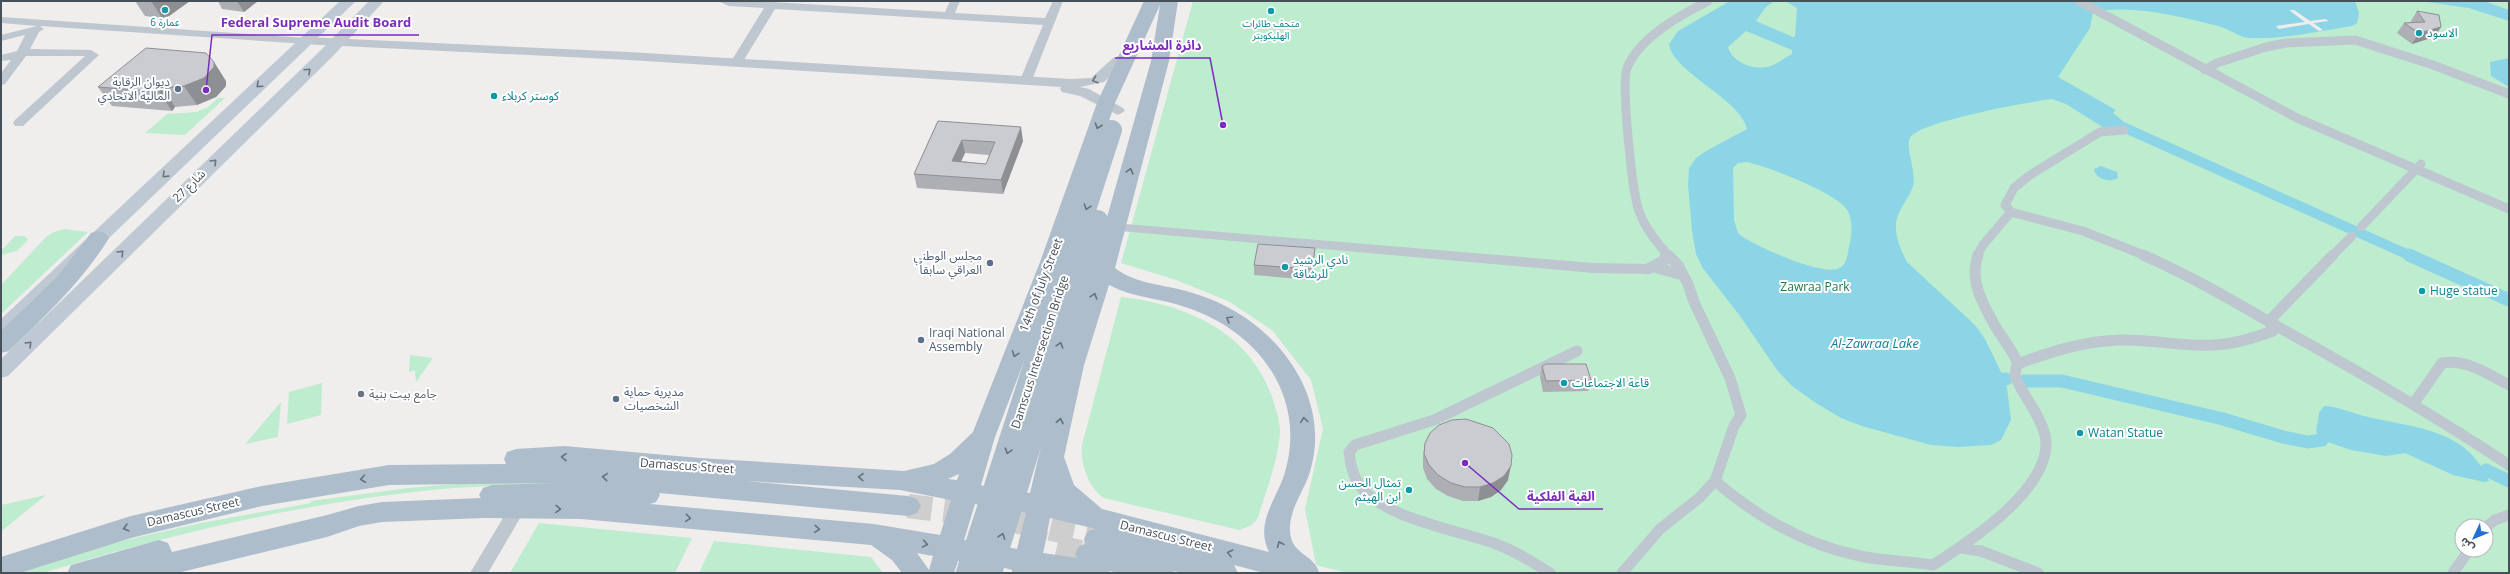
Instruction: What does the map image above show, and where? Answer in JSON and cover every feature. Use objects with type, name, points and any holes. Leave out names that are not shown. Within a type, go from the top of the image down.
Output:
[{"type":"main road","name":"شارع 27","points":[[1,330],[349,1]]},
{"type":"main road","name":"شارع 27","points":[[1,371],[333,47],[377,1]]},
{"type":"main road","name":"14th of July Street","points":[[1012,566],[1032,505],[1052,459],[1072,365],[1102,271],[1114,227],[1153,1]]},
{"type":"main road","name":"14th of July Street","points":[[941,573],[961,557],[975,494],[983,437],[1051,262],[1169,1]]},
{"type":"main road","name":"14th of July Street","points":[[1115,119],[1143,56]]},
{"type":"main road","name":"Damscus Intersection Bridge","points":[[961,557],[1115,119]]},
{"type":"main road","name":"Damscus Intersection Bridge","points":[[1012,566],[1115,119]]},
{"type":"main road","points":[[1,345],[70,277],[89,255],[98,238]]},
{"type":"main road","points":[[1102,271],[1125,285],[1180,297],[1218,312],[1251,334],[1280,365],[1299,398],[1305,425],[1305,439],[1298,470],[1278,517],[1277,539],[1287,557],[1307,573]]},
{"type":"main road","points":[[900,480],[929,476],[949,468],[963,458],[983,437]]},
{"type":"main road","name":"Damascus Street","points":[[1,568],[131,527],[262,496],[474,462],[564,456],[700,468],[900,480],[975,494]]},
{"type":"main road","points":[[1052,459],[1060,488],[1068,498],[1090,555]]},
{"type":"main road","name":"Damascus Street","points":[[135,573],[242,545],[316,529],[371,514],[422,503],[484,495],[573,493],[652,495],[905,513],[556,473],[390,475]]},
{"type":"main road","name":"Damascus Street","points":[[1032,505],[1090,555],[1162,573]]},
{"type":"main road","name":"Damascus Street","points":[[371,514],[518,508],[581,509],[874,535],[961,557]]},
{"type":"main road","points":[[80,573],[170,548],[299,520],[330,516],[371,514]]},
{"type":"main road","points":[[874,535],[901,552],[918,573]]},
{"type":"main road","name":"Damascus Street","points":[[1012,566],[1090,555],[1307,573]]},
{"type":"main road","name":"Damascus Street","points":[[1090,555],[1225,573]]},
{"type":"street","points":[[723,1],[1049,22]]},
{"type":"street","points":[[949,15],[956,1]]},
{"type":"street","points":[[1026,80],[1058,1]]},
{"type":"street","points":[[1622,573],[1638,552],[1660,529],[1699,498],[1715,481],[1734,426],[1742,415],[1741,408],[1684,275],[1646,227],[1636,200],[1626,110],[1626,71],[1652,38],[1673,22],[1708,1]]},
{"type":"street","points":[[2079,1],[2204,70],[2310,124],[2419,167],[2509,209]]},
{"type":"street","points":[[736,63],[772,5]]},
{"type":"street","points":[[1,20],[263,39],[301,45],[611,61],[1069,89],[1084,92],[1115,119]]},
{"type":"street","points":[[1,38],[33,32],[47,24]]},
{"type":"street","points":[[1,81],[22,53],[33,32]]},
{"type":"street","points":[[2204,70],[2217,63],[2266,47],[2286,43],[2355,40],[2433,65],[2509,94]]},
{"type":"street","points":[[333,47],[736,63],[1071,82],[1095,81],[1103,77],[1117,61],[1143,56]]},
{"type":"street","points":[[1,58],[22,53],[90,52],[93,55],[19,123]]},
{"type":"street","points":[[2124,130],[2100,132],[2024,179],[2014,188],[2005,204],[2011,212],[2078,229],[2125,245],[2181,271],[2414,403],[2509,465]]},
{"type":"street","points":[[2361,227],[2419,167]]},
{"type":"street","points":[[1715,481],[1754,513],[1794,537],[1859,556],[1909,560],[1936,569],[2018,497],[2037,473],[2044,458],[2046,444],[2043,428],[2016,377],[2015,369],[2017,364],[1983,303],[1977,288],[1974,271],[1977,256],[1982,248],[2011,212]]},
{"type":"street","points":[[1114,227],[1594,268],[1651,268],[1684,275]]},
{"type":"street","points":[[2269,321],[2352,236]]},
{"type":"street","points":[[1651,268],[1663,261],[1667,254]]},
{"type":"street","points":[[2017,364],[2056,350],[2103,341],[2133,340],[2201,346],[2228,346],[2273,331],[2269,321]]},
{"type":"street","points":[[1550,573],[1496,544],[1429,523],[1382,504],[1360,486],[1350,468],[1349,452],[1355,446],[1411,428],[1466,406],[1577,351]]},
{"type":"street","points":[[2414,403],[2442,363],[2447,361],[2468,366],[2509,385]]},
{"type":"street","points":[[478,573],[518,508]]},
{"type":"street","points":[[2494,521],[2509,515]]},
{"type":"street","points":[[1961,548],[1981,551],[2038,573]]},
{"type":"street","points":[[2453,573],[2463,558]]},
{"type":"green space","name":"Zawraa Park","points":[[1193,1],[2509,1],[2509,573],[1347,573],[1316,565],[1305,509],[1323,429],[1311,380],[1272,330],[1228,301],[1176,280],[1121,263]]},
{"type":"green space","points":[[218,98],[225,98],[185,135],[145,133],[167,114],[196,112],[208,107]]},
{"type":"green space","points":[[64,229],[88,232],[1,314],[1,285],[46,237],[54,232]]},
{"type":"green space","points":[[15,236],[25,236],[28,240],[17,251],[1,255],[1,251]]},
{"type":"green space","points":[[1121,297],[1168,306],[1211,324],[1230,337],[1246,353],[1260,372],[1274,403],[1280,432],[1277,454],[1271,476],[1258,518],[1252,525],[1239,530],[1104,498],[1090,482],[1082,460],[1082,445]]},
{"type":"green space","points":[[410,355],[433,358],[416,382],[415,370],[409,372]]},
{"type":"green space","points":[[322,383],[321,415],[287,424],[289,392]]},
{"type":"green space","points":[[281,402],[278,437],[245,444]]},
{"type":"green space","points":[[489,481],[570,481],[569,485],[454,488],[402,493],[298,509],[195,531],[43,573],[19,573],[117,542],[201,523],[311,503],[311,501],[408,488]]},
{"type":"green space","points":[[46,495],[3,530],[1,531],[1,505]]},
{"type":"green space","points":[[539,523],[692,538],[675,573],[510,573]]},
{"type":"green space","points":[[714,541],[871,557],[883,573],[699,573]]},
{"type":"water","name":"Al-Zawraa Lake","points":[[1730,1],[1774,1],[1765,8],[1756,21],[1793,37],[1795,36],[1797,8],[1785,1],[2355,1],[2359,13],[2357,23],[2352,26],[2275,38],[2249,38],[2218,26],[2156,12],[2124,9],[2093,12],[2090,28],[2058,77],[2116,110],[2113,113],[2125,123],[2122,129],[2104,128],[2066,104],[2052,99],[2000,108],[1952,119],[1932,125],[1917,132],[1910,138],[1909,148],[1914,180],[1912,190],[1897,219],[1896,232],[1899,245],[1907,262],[1975,325],[1985,339],[2003,376],[2007,388],[2011,420],[2001,440],[1991,445],[1958,447],[1931,445],[1862,426],[1841,418],[1816,403],[1792,386],[1777,370],[1740,316],[1702,267],[1696,254],[1692,231],[1688,185],[1689,168],[1696,158],[1706,151],[1747,129],[1742,118],[1733,107],[1693,75],[1673,54],[1669,44],[1678,31]],"holes":[[[1746,31],[1792,50],[1792,54],[1767,67],[1761,68],[1744,64],[1734,57],[1728,47]],[[1747,162],[1771,169],[1802,182],[1831,196],[1842,204],[1848,211],[1852,229],[1847,257],[1843,266],[1837,269],[1828,270],[1816,268],[1786,258],[1757,245],[1738,233],[1734,220],[1733,168],[1738,163]]]},
{"type":"water","points":[[2420,1],[2484,1],[2509,10],[2509,21],[2469,8]]},
{"type":"water","points":[[2509,58],[2509,87],[2491,76],[2490,62]]},
{"type":"water","points":[[2101,166],[2117,172],[2118,178],[2107,180],[2100,178],[2094,169]]},
{"type":"water","points":[[2324,406],[2335,407],[2363,416],[2422,428],[2454,441],[2468,451],[2479,464],[2489,481],[2484,482],[2453,475],[2405,453],[2386,456],[2351,450],[2322,440],[2316,432],[2319,413]]},
{"type":"pier","points":[[2289,10],[2294,10],[2310,21],[2325,19],[2329,21],[2313,23],[2323,30],[2319,31],[2309,24],[2279,29],[2276,26],[2305,22]]},
{"type":"building","points":[[2417,11],[2439,15],[2441,27],[2419,33],[2404,23],[2425,22]]},
{"type":"building","points":[[146,48],[206,53],[214,62],[214,67],[204,78],[184,86],[163,88],[159,92],[98,87]]},
{"type":"building","points":[[938,121],[1021,127],[1001,180],[914,174]],"holes":[[[962,140],[995,142],[986,164],[952,161]]]},
{"type":"building","points":[[1258,244],[1315,248],[1312,269],[1254,265]]},
{"type":"building","points":[[1546,364],[1586,364],[1591,380],[1546,381],[1542,366]]},
{"type":"building","points":[[1466,419],[1493,428],[1509,444],[1512,455],[1511,466],[1504,476],[1493,483],[1480,487],[1465,487],[1451,483],[1438,475],[1429,465],[1424,454],[1425,443],[1430,433],[1439,425],[1452,420]]},
{"type":"waterway","points":[[2123,127],[2411,256]]},
{"type":"waterway","points":[[2409,255],[2509,300]]},
{"type":"waterway","points":[[2024,381],[2062,381],[2223,419],[2283,437],[2308,442],[2322,440]]},
{"type":"waterway","points":[[2486,470],[2509,481]]},
{"type":"tunnel","points":[[908,506],[996,517],[1097,539]]},
{"type":"tunnel","points":[[1022,538],[1088,554]]},
{"type":"place","name":"عمارة 6","points":[[165,10]]},
{"type":"place","name":"متحف طائرات الهليكوبتر","points":[[1271,11]]},
{"type":"place","name":"الاسود","points":[[2419,33]]},
{"type":"place","name":"ديوان الرقابة المالية الاتحادي","points":[[178,89]]},
{"type":"place","name":"Federal Supreme Audit Board","points":[[206,90]]},
{"type":"place","name":"كوستر كربلاء","points":[[494,96]]},
{"type":"place","name":"دائرة المشاريع","points":[[1223,125]]},
{"type":"place","name":"مجلس الوطني العراقي سابقاً","points":[[990,263]]},
{"type":"place","name":"نادي الرشيد للرشاقة","points":[[1285,267]]},
{"type":"place","name":"Huge statue","points":[[2422,291]]},
{"type":"place","name":"Iraqi National Assembly","points":[[921,340]]},
{"type":"place","name":"قاعة الاجتماعات","points":[[1564,383]]},
{"type":"place","name":"جامع بيت بنية","points":[[361,394]]},
{"type":"place","name":"مديرية حماية الشخصيات","points":[[616,399]]},
{"type":"place","name":"Watan Statue","points":[[2080,433]]},
{"type":"place","name":"القبة الفلكية","points":[[1465,463]]},
{"type":"place","name":"تمثال الحسن ابن الهيثم","points":[[1409,490]]}]
